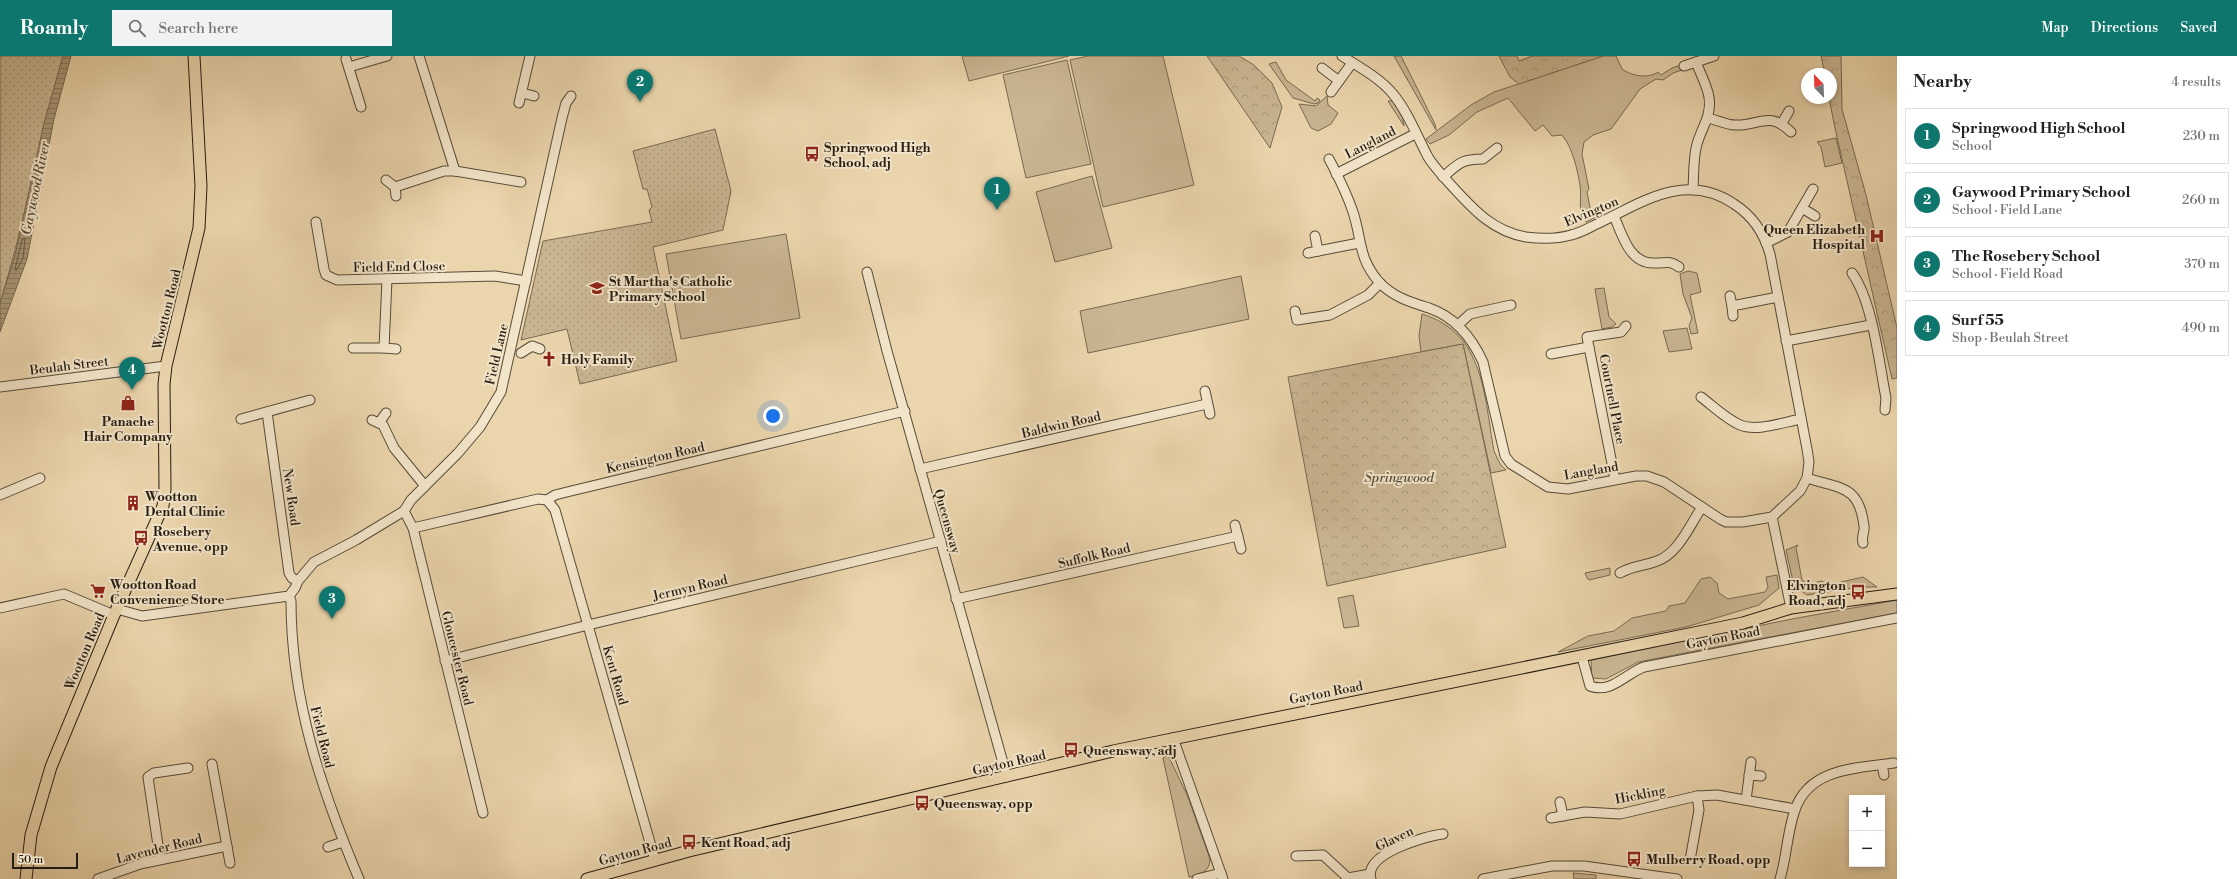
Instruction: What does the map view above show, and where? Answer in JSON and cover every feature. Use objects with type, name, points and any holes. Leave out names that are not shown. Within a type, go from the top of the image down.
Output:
[{"type":"main road","name":"Wootton Road","points":[[26,879],[31,835],[41,796],[115,612],[163,506],[165,489],[164,384],[166,366],[199,228],[200,186],[194,56]]},
{"type":"main road","name":"Gayton Road","points":[[588,879],[655,860],[1173,738],[1582,657],[1743,623],[1791,608],[1897,594]]},
{"type":"street","points":[[361,107],[348,63],[387,56]]},
{"type":"street","points":[[419,56],[455,171]]},
{"type":"street","points":[[519,103],[530,56]]},
{"type":"street","name":"Elvington","points":[[1342,56],[1382,82],[1392,92],[1400,102],[1429,159],[1486,221],[1499,228],[1524,236],[1548,238],[1571,235],[1656,196],[1674,191],[1693,189],[1716,194],[1740,208],[1761,230],[1766,243],[1778,297],[1809,462],[1807,478],[1800,491],[1772,517]]},
{"type":"street","points":[[1684,66],[1714,56]]},
{"type":"street","points":[[1693,189],[1695,155],[1698,142],[1708,118],[1709,96],[1696,62]]},
{"type":"street","points":[[1330,92],[1352,63]]},
{"type":"street","points":[[1322,68],[1339,80]]},
{"type":"street","points":[[522,92],[534,96]]},
{"type":"street","name":"Field Lane","points":[[289,596],[298,581],[314,562],[356,540],[404,511],[411,500],[466,442],[496,402],[507,370],[562,118],[566,103],[572,96]]},
{"type":"street","points":[[1782,123],[1789,112]]},
{"type":"street","points":[[1708,118],[1735,125],[1762,120],[1782,123],[1791,132]]},
{"type":"street","name":"Langland","points":[[1336,174],[1416,134]]},
{"type":"street","points":[[1443,176],[1466,159],[1484,159],[1497,148]]},
{"type":"street","name":"Langland","points":[[1328,159],[1353,212],[1359,243],[1365,261],[1380,283],[1405,301],[1430,308],[1458,325],[1471,340],[1483,362],[1501,447],[1511,464],[1540,484],[1557,489],[1636,476],[1656,478],[1726,522],[1743,522],[1772,517]]},
{"type":"street","points":[[386,180],[395,191],[444,171],[455,171],[521,182]]},
{"type":"street","points":[[1766,243],[1788,232],[1813,189]]},
{"type":"street","points":[[1802,208],[1815,216]]},
{"type":"street","points":[[1614,216],[1631,253],[1638,260],[1653,263],[1671,261],[1679,267]]},
{"type":"street","name":"Field End Close","points":[[316,222],[326,274],[337,280],[495,276],[526,281]]},
{"type":"street","points":[[1315,236],[1318,251]]},
{"type":"street","points":[[1308,253],[1359,243]]},
{"type":"street","name":"Queensway","points":[[867,272],[887,351],[1007,777]]},
{"type":"street","points":[[1852,273],[1860,284],[1871,325],[1886,398],[1885,410]]},
{"type":"street","points":[[384,348],[387,279]]},
{"type":"street","points":[[1294,310],[1297,324],[1330,315],[1368,295],[1380,283]]},
{"type":"street","points":[[1730,296],[1733,316]]},
{"type":"street","points":[[1732,306],[1778,297]]},
{"type":"street","points":[[1458,325],[1470,314],[1511,305]]},
{"type":"street","points":[[1786,341],[1871,325]]},
{"type":"street","name":"Courtnell Place","points":[[1615,479],[1587,337],[1620,332],[1626,326]]},
{"type":"street","points":[[522,353],[532,346],[540,349]]},
{"type":"street","name":"Courtnell Place","points":[[1551,354],[1589,347]]},
{"type":"street","points":[[353,348],[396,349]]},
{"type":"street","name":"Beulah Street","points":[[0,387],[166,366]]},
{"type":"street","points":[[1205,391],[1210,414]]},
{"type":"street","points":[[1701,397],[1739,425],[1758,427],[1802,419]]},
{"type":"street","points":[[241,419],[310,400]]},
{"type":"street","name":"Baldwin Road","points":[[920,469],[1208,404]]},
{"type":"street","name":"Kensington Road","points":[[413,528],[538,499],[547,500],[555,495],[571,491],[905,411]]},
{"type":"street","name":"New Road","points":[[267,412],[289,573],[292,578],[298,581]]},
{"type":"street","points":[[386,413],[376,421],[383,425],[394,448],[425,486]]},
{"type":"street","points":[[1807,478],[1849,491],[1855,496],[1862,509],[1865,530],[1861,537],[1863,543]]},
{"type":"street","points":[[0,495],[37,480],[38,490]]},
{"type":"street","name":"Kent Road","points":[[547,500],[555,510],[655,860]]},
{"type":"street","points":[[1620,574],[1630,567],[1666,557],[1675,549],[1702,507]]},
{"type":"street","name":"Gloucester Road","points":[[404,511],[413,528],[483,813]]},
{"type":"street","points":[[1772,517],[1791,608]]},
{"type":"street","points":[[1235,525],[1241,549]]},
{"type":"street","name":"Suffolk Road","points":[[956,599],[1238,536]]},
{"type":"street","name":"Jermyn Road","points":[[445,661],[588,625],[941,541]]},
{"type":"street","points":[[0,608],[55,594],[64,594],[115,612],[142,616],[289,596]]},
{"type":"street","name":"Field Road","points":[[289,596],[291,601],[294,658],[302,707],[320,780],[343,842],[359,879]]},
{"type":"street","name":"Gayton Road","points":[[1582,657],[1590,686],[1598,689],[1608,688],[1632,671],[1644,667],[1897,618]]},
{"type":"street","points":[[1173,738],[1222,876],[1197,879]]},
{"type":"street","points":[[1746,800],[1751,762]]},
{"type":"street","points":[[1780,879],[1795,809],[1803,794],[1814,782],[1834,772],[1894,763]]},
{"type":"street","points":[[212,764],[230,863]]},
{"type":"street","points":[[1882,765],[1884,775]]},
{"type":"street","points":[[160,859],[148,777],[154,773],[188,768]]},
{"type":"street","points":[[1749,775],[1761,776]]},
{"type":"street","name":"Hickling","points":[[1551,818],[1585,812],[1620,814],[1697,796],[1718,795],[1795,809]]},
{"type":"street","points":[[1690,860],[1699,810],[1697,796]]},
{"type":"street","points":[[1560,802],[1564,816]]},
{"type":"street","name":"Glaven","points":[[1370,877],[1372,865],[1388,852],[1429,836],[1443,834]]},
{"type":"street","points":[[328,847],[343,842]]},
{"type":"street","name":"Lavender Road","points":[[98,879],[160,859],[227,846]]},
{"type":"street","points":[[1682,849],[1692,850]]},
{"type":"street","points":[[1296,856],[1323,855],[1348,879],[1370,877]]},
{"type":"street","points":[[1483,879],[1517,876],[1552,866],[1584,866],[1678,879]]},
{"type":"green space","points":[[0,56],[63,56],[17,242],[0,303]]},
{"type":"green space","points":[[962,56],[1069,56],[969,81]]},
{"type":"green space","points":[[1088,56],[1163,56],[1194,185],[1103,207],[1070,60]]},
{"type":"green space","points":[[1207,56],[1239,56],[1254,65],[1272,83],[1282,107],[1270,148]]},
{"type":"green space","points":[[1394,56],[1401,56],[1435,124],[1436,130]]},
{"type":"green space","points":[[1499,56],[1517,56],[1519,61],[1532,56],[1603,56],[1519,84],[1510,77]]},
{"type":"green space","points":[[1603,56],[1616,56],[1622,69],[1640,76],[1658,72],[1661,75],[1672,68],[1681,65],[1682,70],[1673,73],[1663,80],[1656,79],[1640,89],[1611,129],[1593,135],[1584,142],[1582,154],[1589,189],[1587,192],[1590,208],[1593,210],[1596,217],[1586,222],[1583,218],[1581,209],[1580,185],[1576,166],[1572,152],[1566,140],[1562,135],[1552,136],[1543,125],[1535,131],[1508,98],[1477,112],[1449,135],[1430,144],[1426,139],[1471,105],[1494,92]]},
{"type":"green space","points":[[1821,56],[1841,56],[1842,109],[1866,195],[1897,328],[1897,378],[1892,379],[1830,104],[1837,104],[1837,68],[1824,68]]},
{"type":"green space","points":[[1067,60],[1091,164],[1026,178],[1003,75]]},
{"type":"green space","points":[[1276,62],[1286,80],[1315,101],[1317,98],[1320,100],[1318,103],[1314,104],[1293,98],[1269,64]]},
{"type":"green space","points":[[1327,96],[1328,105],[1338,113],[1331,124],[1318,131],[1311,128],[1299,104],[1316,106]]},
{"type":"green space","points":[[1388,101],[1394,101],[1403,119],[1404,126]]},
{"type":"green space","name":"St Martha's Catholic Primary School","points":[[715,129],[731,191],[723,230],[653,247],[677,361],[580,384],[567,329],[521,340],[543,241],[652,222],[649,210],[652,207],[647,189],[643,189],[633,151]]},
{"type":"green space","points":[[1836,138],[1842,163],[1825,167],[1821,147],[1817,142]]},
{"type":"green space","points":[[1092,176],[1112,248],[1055,262],[1036,192]]},
{"type":"green space","points":[[786,234],[800,318],[681,339],[666,254]]},
{"type":"green space","points":[[1688,271],[1697,273],[1701,292],[1690,295],[1698,333],[1691,334],[1689,326],[1692,318],[1683,294],[1680,274]]},
{"type":"green space","points":[[1241,276],[1249,319],[1088,353],[1080,311]]},
{"type":"green space","points":[[1604,288],[1609,317],[1616,324],[1612,327],[1602,329],[1595,289]]},
{"type":"green space","points":[[1422,314],[1443,323],[1458,336],[1470,351],[1478,369],[1483,389],[1494,451],[1500,464],[1506,470],[1491,473],[1463,344],[1421,352],[1419,336]]},
{"type":"green space","points":[[1687,328],[1692,349],[1669,352],[1663,331]]},
{"type":"green space","name":"Springwood","points":[[1463,344],[1506,547],[1327,586],[1288,377]]},
{"type":"green space","points":[[1798,545],[1796,548],[1802,580],[1808,584],[1822,581],[1828,585],[1863,577],[1877,587],[1860,587],[1807,595],[1794,586],[1786,550]]},
{"type":"green space","points":[[1610,568],[1610,575],[1589,580],[1585,573]]},
{"type":"green space","points":[[1777,575],[1779,588],[1759,605],[1686,627],[1558,652],[1588,636],[1614,631],[1632,618],[1666,611],[1669,606],[1685,603],[1701,579],[1710,577],[1717,583],[1719,593],[1728,599],[1765,592],[1768,587],[1766,577]]},
{"type":"green space","points":[[1353,595],[1359,626],[1344,628],[1338,598]]},
{"type":"green space","points":[[1897,600],[1897,613],[1638,662],[1606,679],[1592,678],[1591,660],[1792,619]]},
{"type":"green space","points":[[1168,755],[1188,797],[1210,859],[1210,863],[1204,872],[1189,877],[1163,758]]},
{"type":"green space","points":[[1573,873],[1596,875],[1596,879],[1574,879]]},
{"type":"water","name":"Gaywood River","points":[[63,56],[71,56],[54,119],[27,259],[0,332],[0,303],[15,255],[44,123]]},
{"type":"place","name":"Gaywood Primary School","points":[[640,102]]},
{"type":"place","name":"Springwood High School, adj","points":[[812,154]]},
{"type":"place","name":"Springwood High School","points":[[997,210]]},
{"type":"place","name":"Queen Elizabeth Hospital","points":[[1877,236]]},
{"type":"place","name":"St Martha's Catholic Primary School","points":[[597,288]]},
{"type":"place","name":"Holy Family","points":[[549,359]]},
{"type":"place","name":"Surf 55","points":[[132,390]]},
{"type":"place","name":"Panache Hair Company","points":[[128,403]]},
{"type":"place","name":"Wootton Dental Clinic","points":[[133,503]]},
{"type":"place","name":"Rosebery Avenue, opp","points":[[141,538]]},
{"type":"place","name":"Wootton Road Convenience Store","points":[[98,591]]},
{"type":"place","name":"Elvington Road, adj","points":[[1858,592]]},
{"type":"place","name":"The Rosebery School","points":[[332,619]]},
{"type":"place","name":"Queensway, adj","points":[[1071,750]]},
{"type":"place","name":"Queensway, opp","points":[[922,803]]},
{"type":"place","name":"Kent Road, adj","points":[[689,842]]},
{"type":"place","name":"Mulberry Road, opp","points":[[1634,859]]}]
